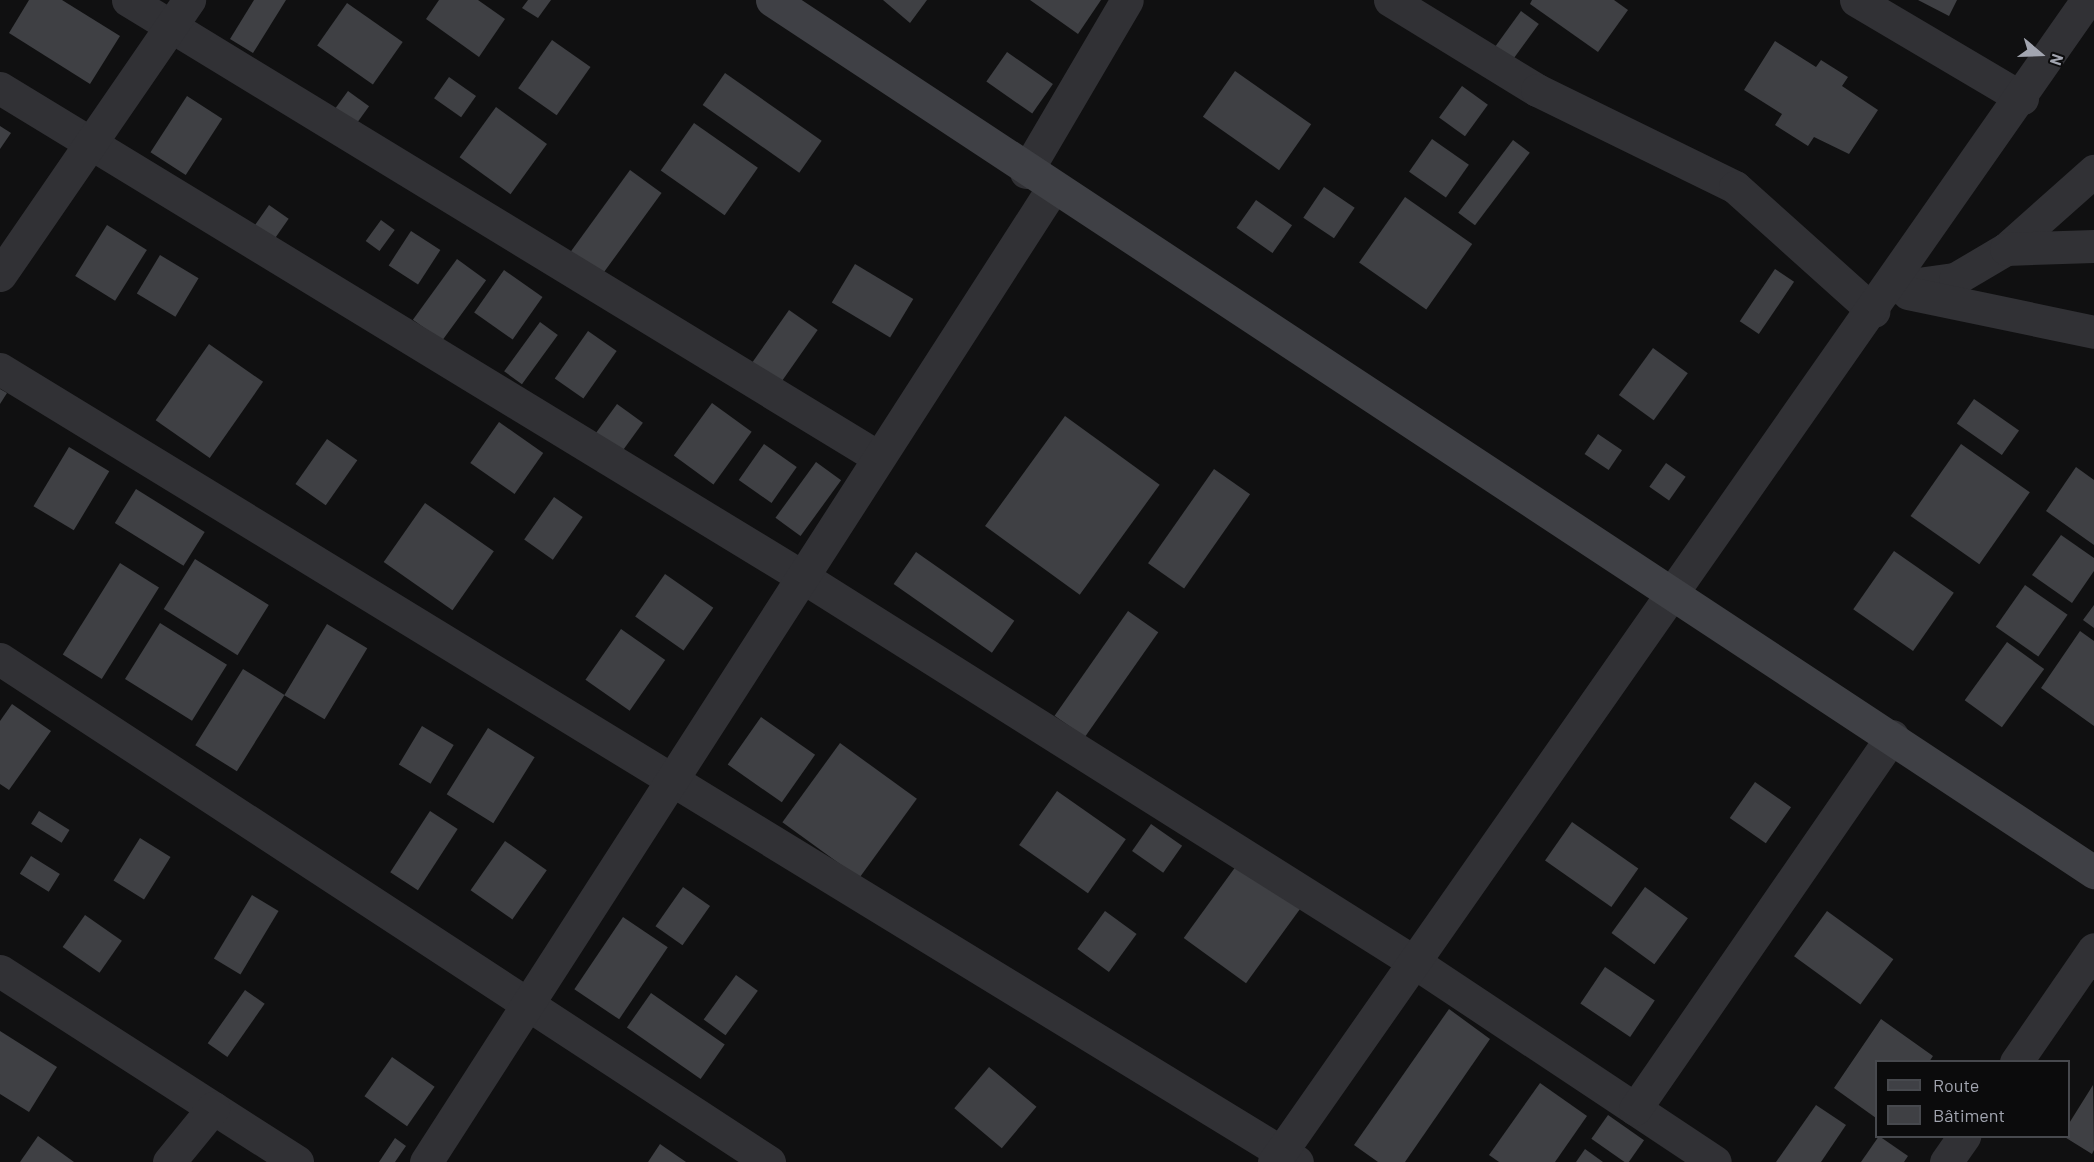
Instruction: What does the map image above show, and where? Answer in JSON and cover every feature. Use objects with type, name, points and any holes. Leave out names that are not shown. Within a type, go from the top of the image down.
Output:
[{"type":"street","points":[[128,0],[878,457]]},
{"type":"street","points":[[0,275],[189,0]]},
{"type":"street","points":[[772,0],[1039,181],[1675,592],[2094,872]]},
{"type":"street","points":[[426,1162],[531,1001],[668,779],[806,579],[1039,181],[1127,0]]},
{"type":"street","points":[[1390,0],[1537,90],[1735,187],[1881,300],[2094,332]]},
{"type":"street","points":[[1857,0],[2022,98]]},
{"type":"street","points":[[0,369],[1284,1158],[1414,962],[1881,300],[2022,98],[2087,0]]},
{"type":"street","points":[[0,88],[88,145],[806,579],[1414,962],[1715,1162]]},
{"type":"street","points":[[1881,300],[1955,279],[2006,249],[2094,171]]},
{"type":"street","points":[[2006,249],[2094,246]]},
{"type":"street","points":[[4,668],[531,1001],[770,1162]]},
{"type":"street","points":[[1635,1108],[1892,736]]},
{"type":"street","points":[[2017,1060],[2094,948]]},
{"type":"street","points":[[0,971],[297,1162]]},
{"type":"street","points":[[169,1162],[213,1108]]},
{"type":"street","points":[[1946,1162],[1963,1138]]},
{"type":"building","points":[[29,0],[62,0],[120,36],[90,84],[9,33]]},
{"type":"building","points":[[254,0],[286,0],[253,53],[230,39]]},
{"type":"building","points":[[439,0],[478,0],[505,19],[479,57],[426,19]]},
{"type":"building","points":[[528,0],[551,0],[538,18],[522,8]]},
{"type":"building","points":[[883,0],[927,0],[910,23]]},
{"type":"building","points":[[1030,0],[1101,0],[1078,34]]},
{"type":"building","points":[[1532,0],[1614,0],[1628,10],[1598,52],[1530,4]]},
{"type":"building","points":[[1918,0],[1957,0],[1949,16]]},
{"type":"building","points":[[347,3],[403,42],[373,85],[317,46]]},
{"type":"building","points":[[1521,11],[1539,24],[1512,60],[1495,47]]},
{"type":"building","points":[[552,40],[591,67],[557,115],[518,88]]},
{"type":"building","points":[[1775,41],[1816,67],[1821,60],[1848,77],[1842,86],[1878,110],[1849,154],[1814,137],[1808,146],[1775,125],[1782,114],[1744,90]]},
{"type":"building","points":[[1007,52],[1053,84],[1032,114],[986,81]]},
{"type":"building","points":[[1235,71],[1311,124],[1279,170],[1203,117]]},
{"type":"building","points":[[725,73],[822,141],[799,173],[703,105]]},
{"type":"building","points":[[449,77],[476,96],[461,117],[434,98]]},
{"type":"building","points":[[1462,86],[1488,105],[1465,136],[1439,118]]},
{"type":"building","points":[[348,91],[369,106],[353,128],[332,113]]},
{"type":"building","points":[[187,96],[222,119],[186,175],[151,152]]},
{"type":"building","points":[[496,107],[547,144],[511,194],[460,157]]},
{"type":"building","points":[[694,123],[758,168],[725,215],[661,171]]},
{"type":"building","points":[[0,126],[11,133],[0,149]]},
{"type":"building","points":[[1432,139],[1469,165],[1446,198],[1409,172]]},
{"type":"building","points":[[1513,140],[1530,153],[1475,225],[1458,213]]},
{"type":"building","points":[[630,170],[662,193],[600,278],[568,255]]},
{"type":"building","points":[[1324,187],[1355,208],[1334,238],[1303,218]]},
{"type":"building","points":[[1405,197],[1472,244],[1426,310],[1359,263]]},
{"type":"building","points":[[1256,200],[1292,225],[1273,253],[1236,228]]},
{"type":"building","points":[[269,205],[289,219],[272,243],[252,229]]},
{"type":"building","points":[[381,220],[395,230],[379,251],[366,241]]},
{"type":"building","points":[[107,225],[147,250],[115,301],[75,276]]},
{"type":"building","points":[[411,231],[440,250],[418,284],[389,265]]},
{"type":"building","points":[[160,255],[199,278],[175,317],[137,294]]},
{"type":"building","points":[[457,259],[486,280],[442,341],[413,320]]},
{"type":"building","points":[[855,264],[913,299],[890,338],[832,303]]},
{"type":"building","points":[[1775,269],[1794,282],[1759,334],[1740,321]]},
{"type":"building","points":[[504,270],[543,297],[513,340],[474,313]]},
{"type":"building","points":[[789,310],[818,330],[779,386],[750,366]]},
{"type":"building","points":[[540,322],[558,335],[522,384],[504,371]]},
{"type":"building","points":[[588,331],[617,351],[583,399],[555,379]]},
{"type":"building","points":[[209,344],[263,382],[210,458],[156,420]]},
{"type":"building","points":[[1653,348],[1688,373],[1654,420],[1619,395]]},
{"type":"building","points":[[0,389],[7,393],[0,404]]},
{"type":"building","points":[[1974,399],[2019,431],[2002,455],[1957,424]]},
{"type":"building","points":[[712,403],[752,432],[713,484],[674,456]]},
{"type":"building","points":[[617,404],[643,423],[621,454],[595,435]]},
{"type":"building","points":[[1065,416],[1160,485],[1080,595],[985,526]]},
{"type":"building","points":[[499,422],[543,453],[515,494],[470,463]]},
{"type":"building","points":[[1598,434],[1622,450],[1609,470],[1585,454]]},
{"type":"building","points":[[327,439],[357,460],[326,505],[295,484]]},
{"type":"building","points":[[764,444],[797,467],[772,503],[739,480]]},
{"type":"building","points":[[1961,444],[2030,492],[1979,564],[1911,516]]},
{"type":"building","points":[[69,447],[109,471],[74,530],[33,506]]},
{"type":"building","points":[[816,462],[841,480],[801,536],[775,518]]},
{"type":"building","points":[[1666,463],[1686,477],[1669,501],[1649,487]]},
{"type":"building","points":[[2076,467],[2094,480],[2094,545],[2046,511]]},
{"type":"building","points":[[1214,469],[1250,494],[1184,588],[1148,563]]},
{"type":"building","points":[[136,489],[205,532],[183,566],[115,523]]},
{"type":"building","points":[[554,497],[583,517],[553,560],[524,540]]},
{"type":"building","points":[[425,503],[494,551],[453,610],[384,562]]},
{"type":"building","points":[[2061,535],[2094,558],[2094,571],[2072,603],[2032,575]]},
{"type":"building","points":[[1894,551],[1954,593],[1913,651],[1853,609]]},
{"type":"building","points":[[916,552],[1014,621],[992,653],[894,584]]},
{"type":"building","points":[[195,559],[269,605],[238,655],[164,609]]},
{"type":"building","points":[[120,563],[159,587],[102,679],[63,655]]},
{"type":"building","points":[[665,574],[713,608],[684,650],[635,617]]},
{"type":"building","points":[[2025,585],[2068,615],[2038,657],[1996,627]]},
{"type":"building","points":[[2094,605],[2094,628],[2083,620]]},
{"type":"building","points":[[1128,611],[1158,632],[1085,737],[1055,716]]},
{"type":"building","points":[[160,623],[227,665],[192,721],[125,679]]},
{"type":"building","points":[[327,624],[367,648],[325,719],[284,695]]},
{"type":"building","points":[[621,629],[665,660],[630,711],[585,680]]},
{"type":"building","points":[[2080,631],[2094,641],[2094,726],[2041,688]]},
{"type":"building","points":[[2007,642],[2044,669],[2002,727],[1965,700]]},
{"type":"building","points":[[243,669],[285,695],[237,771],[195,745]]},
{"type":"building","points":[[12,704],[51,731],[9,790],[0,784],[0,721]]},
{"type":"building","points":[[761,717],[815,755],[782,802],[728,765]]},
{"type":"building","points":[[422,726],[454,745],[431,784],[399,765]]},
{"type":"building","points":[[488,728],[535,757],[493,823],[447,794]]},
{"type":"building","points":[[840,743],[917,799],[859,878],[782,822]]},
{"type":"building","points":[[1755,782],[1791,807],[1766,843],[1730,818]]},
{"type":"building","points":[[1057,791],[1126,839],[1088,893],[1019,845]]},
{"type":"building","points":[[39,811],[70,830],[62,843],[31,824]]},
{"type":"building","points":[[430,811],[458,829],[418,890],[390,872]]},
{"type":"building","points":[[1572,822],[1638,868],[1611,907],[1545,861]]},
{"type":"building","points":[[1151,824],[1182,846],[1163,873],[1132,851]]},
{"type":"building","points":[[140,838],[171,857],[144,899],[114,880]]},
{"type":"building","points":[[505,841],[547,870],[512,919],[471,890]]},
{"type":"building","points":[[31,856],[60,874],[49,892],[20,874]]},
{"type":"building","points":[[1239,862],[1301,907],[1246,983],[1184,938]]},
{"type":"building","points":[[683,887],[710,906],[683,945],[655,926]]},
{"type":"building","points":[[1645,887],[1688,918],[1654,964],[1611,933]]},
{"type":"building","points":[[252,895],[279,911],[240,974],[214,958]]},
{"type":"building","points":[[1105,911],[1137,934],[1109,972],[1077,949]]},
{"type":"building","points":[[1827,911],[1893,959],[1860,1005],[1794,956]]},
{"type":"building","points":[[85,915],[122,941],[99,973],[63,947]]},
{"type":"building","points":[[623,917],[668,947],[619,1019],[574,989]]},
{"type":"building","points":[[1605,967],[1655,1001],[1630,1037],[1580,1003]]},
{"type":"building","points":[[736,975],[758,991],[726,1035],[704,1019]]},
{"type":"building","points":[[245,990],[265,1004],[227,1057],[208,1043]]},
{"type":"building","points":[[651,993],[725,1045],[701,1079],[627,1027]]},
{"type":"building","points":[[1449,1009],[1490,1039],[1405,1162],[1378,1162],[1354,1145]]},
{"type":"building","points":[[1881,1019],[1933,1056],[1930,1060],[1875,1060],[1875,1117],[1834,1088]]},
{"type":"building","points":[[0,1031],[57,1067],[29,1112],[0,1094]]},
{"type":"building","points":[[392,1057],[435,1087],[407,1126],[364,1096]]},
{"type":"building","points":[[989,1067],[1036,1107],[1002,1148],[954,1108]]},
{"type":"building","points":[[1540,1083],[1587,1116],[1555,1162],[1499,1162],[1489,1155]]},
{"type":"building","points":[[2093,1085],[2094,1150],[2092,1154],[2066,1138],[2070,1138],[2070,1122]]},
{"type":"building","points":[[1816,1105],[1846,1125],[1821,1162],[1776,1162]]},
{"type":"building","points":[[1608,1115],[1644,1140],[1629,1162],[1625,1162],[1591,1139]]},
{"type":"building","points":[[38,1136],[74,1162],[20,1162]]},
{"type":"building","points":[[395,1138],[406,1146],[395,1162],[379,1162]]},
{"type":"building","points":[[1878,1138],[1882,1138],[1908,1156],[1904,1162],[1861,1162]]},
{"type":"building","points":[[660,1144],[686,1162],[648,1162]]},
{"type":"building","points":[[1585,1149],[1603,1162],[1576,1162]]}]
